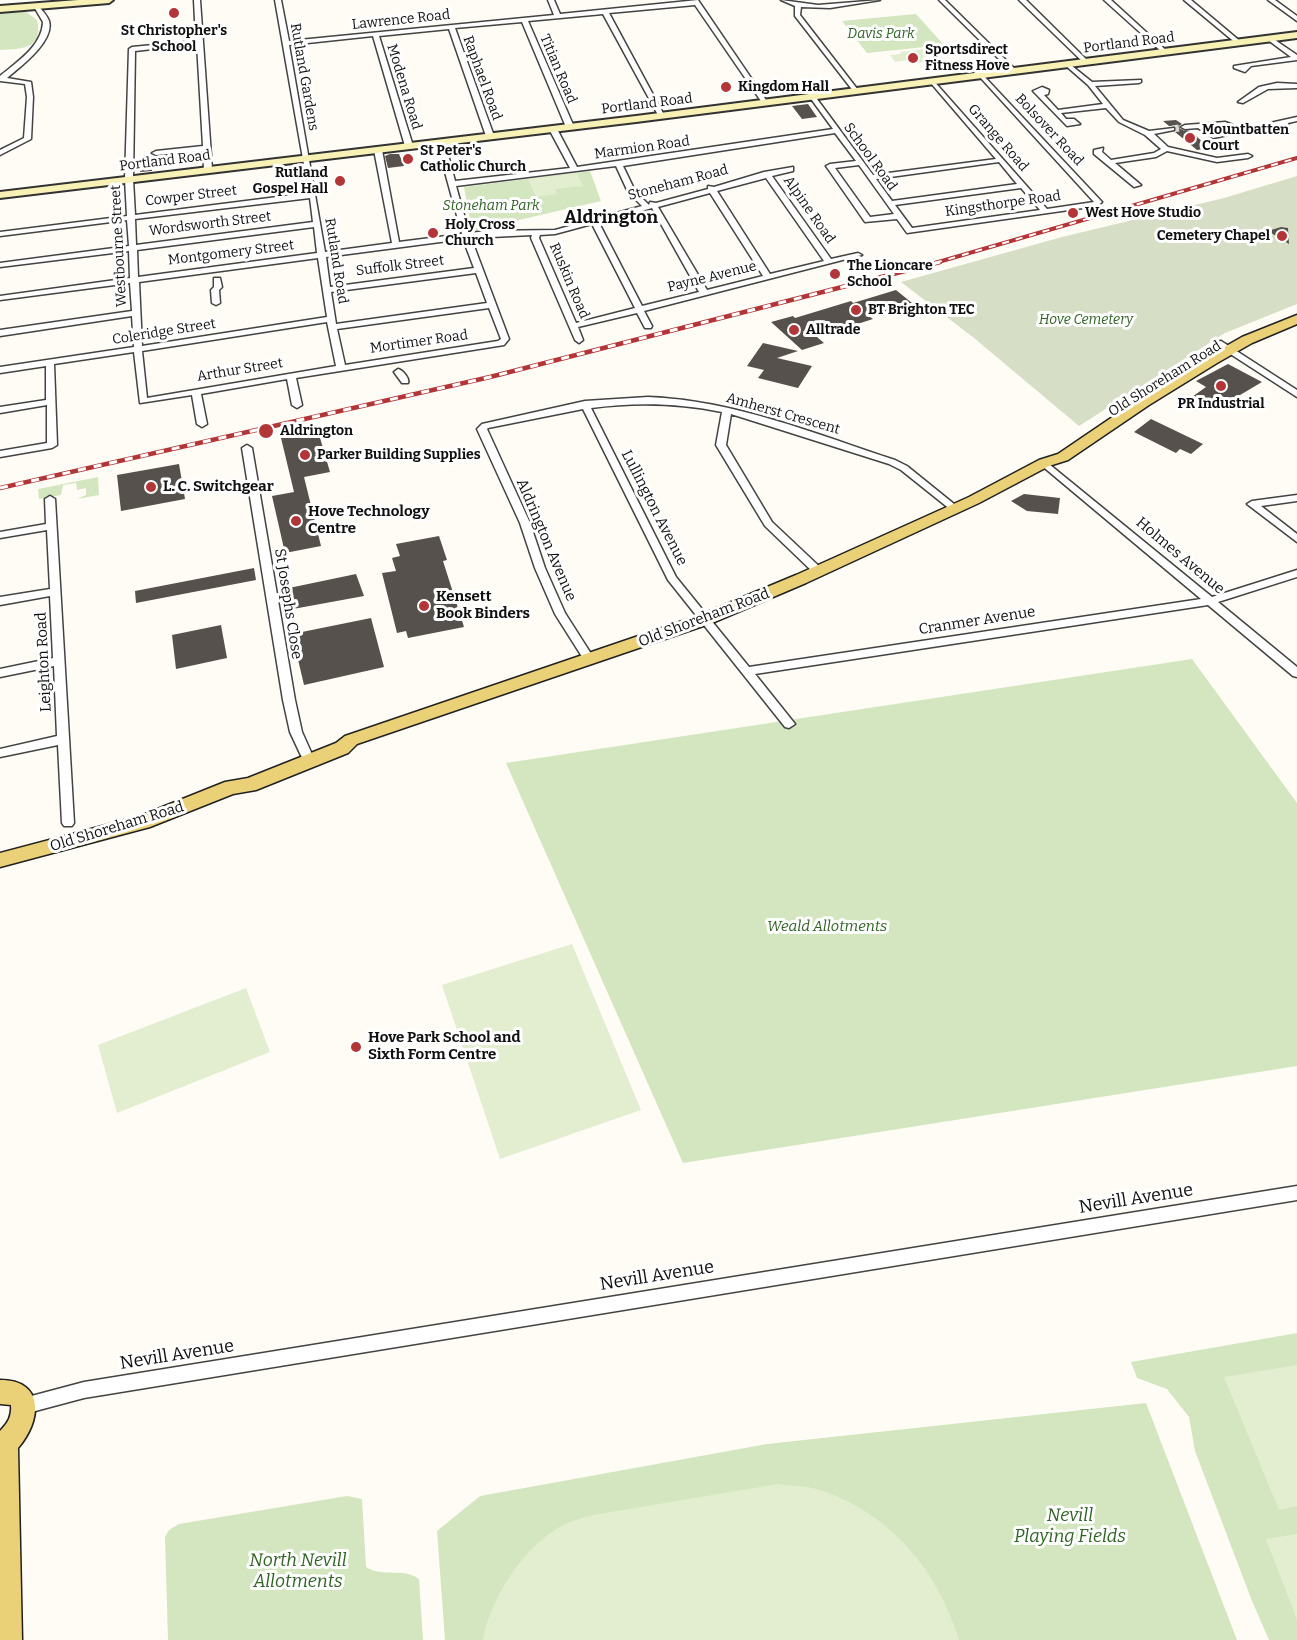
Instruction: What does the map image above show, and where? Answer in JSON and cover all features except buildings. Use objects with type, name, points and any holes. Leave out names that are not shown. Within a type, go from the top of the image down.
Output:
[{"type":"main road","name":"Old Shoreham Road","points":[[0,860],[144,822],[231,787],[250,785],[307,755],[342,748],[351,740],[706,619],[818,571],[974,500],[1044,463],[1063,457],[1226,347],[1246,330],[1297,311]]},
{"type":"main road","name":"Old Shoreham Road","points":[[1226,347],[1297,319]]},
{"type":"main road","points":[[0,1392],[14,1393],[24,1406],[23,1422],[12,1437],[2,1444],[10,1613],[9,1640]]},
{"type":"street","points":[[0,9],[18,4],[35,6],[109,0]]},
{"type":"street","points":[[197,0],[208,169]]},
{"type":"street","name":"Rutland Gardens","points":[[278,0],[306,158]]},
{"type":"street","points":[[551,0],[558,17]]},
{"type":"street","points":[[784,0],[798,5],[877,0]]},
{"type":"street","points":[[942,0],[1014,71]]},
{"type":"street","points":[[1022,0],[1086,62]]},
{"type":"street","points":[[1107,0],[1166,53]]},
{"type":"street","points":[[1186,0],[1239,43]]},
{"type":"street","points":[[1271,0],[1297,19]]},
{"type":"street","points":[[696,2],[765,103]]},
{"type":"street","name":"Lawrence Road","points":[[286,43],[696,2]]},
{"type":"street","points":[[798,5],[797,15],[856,91]]},
{"type":"street","points":[[0,79],[33,50],[44,35],[46,24],[35,6]]},
{"type":"street","points":[[605,12],[661,115]]},
{"type":"street","name":"Titian Road","points":[[524,20],[570,127]]},
{"type":"street","name":"Raphael Road","points":[[451,27],[490,136]]},
{"type":"street","name":"Modena Road","points":[[376,34],[410,146]]},
{"type":"street","name":"Portland Road","points":[[0,195],[765,103],[1297,35]]},
{"type":"street","points":[[1270,39],[1297,58]]},
{"type":"street","name":"Westbourne Street","points":[[143,402],[129,179],[132,49],[201,42]]},
{"type":"street","points":[[1244,65],[1297,58]]},
{"type":"street","points":[[1067,64],[1089,84],[1106,106],[1127,124],[1148,133],[1166,149],[1223,160],[1248,156]]},
{"type":"street","name":"Bolsover Road","points":[[981,75],[1098,202]]},
{"type":"street","points":[[0,79],[28,82],[30,97],[27,139],[0,153]]},
{"type":"street","name":"Grange Road","points":[[932,81],[1045,211]]},
{"type":"street","points":[[1089,84],[1139,81]]},
{"type":"street","points":[[1241,102],[1253,97],[1263,88],[1297,86]]},
{"type":"street","points":[[1040,93],[1064,121]]},
{"type":"street","name":"School Road","points":[[812,96],[910,231]]},
{"type":"street","points":[[1056,112],[1106,106]]},
{"type":"street","points":[[1283,122],[1297,119]]},
{"type":"street","points":[[1185,127],[1201,127]]},
{"type":"street","points":[[553,129],[574,169]]},
{"type":"street","points":[[1148,133],[1172,129]]},
{"type":"street","name":"Marmion Road","points":[[451,184],[619,164],[836,131]]},
{"type":"street","points":[[441,142],[466,236],[491,305]]},
{"type":"street","points":[[156,153],[207,148]]},
{"type":"street","points":[[1109,162],[1156,155],[1166,149]]},
{"type":"street","points":[[378,150],[396,245]]},
{"type":"street","points":[[1100,150],[1097,152],[1137,185]]},
{"type":"street","name":"Rutland Road","points":[[306,158],[341,367]]},
{"type":"street","points":[[870,177],[1001,160]]},
{"type":"street","points":[[860,163],[830,166],[868,220],[898,216]]},
{"type":"street","points":[[619,164],[632,192],[650,205],[704,293]]},
{"type":"street","name":"Stoneham Road","points":[[466,236],[504,231],[555,232],[790,168]]},
{"type":"street","name":"Alpine Road","points":[[766,174],[829,262]]},
{"type":"street","points":[[889,204],[1023,185]]},
{"type":"street","points":[[711,188],[768,277]]},
{"type":"street","name":"Cowper Street","points":[[0,234],[313,195]]},
{"type":"street","name":"Kingsthorpe Road","points":[[910,231],[1098,202]]},
{"type":"street","points":[[594,220],[648,326]]},
{"type":"street","name":"Wordsworth Street","points":[[0,265],[316,224]]},
{"type":"street","name":"Ruskin Road","points":[[536,233],[536,238],[579,340]]},
{"type":"street","name":"Montgomery Street","points":[[0,298],[134,279],[216,274],[322,255],[466,236]]},
{"type":"street","name":"Payne Avenue","points":[[573,326],[858,255]]},
{"type":"street","name":"Suffolk Street","points":[[327,290],[477,270]]},
{"type":"street","points":[[216,274],[216,303]]},
{"type":"street","name":"Coleridge Street","points":[[0,370],[332,323],[491,305]]},
{"type":"street","name":"Mortimer Road","points":[[341,367],[396,365],[501,343],[505,339],[491,305]]},
{"type":"street","points":[[0,333],[136,313]]},
{"type":"street","points":[[1226,347],[1297,394]]},
{"type":"street","points":[[0,454],[52,445],[50,363]]},
{"type":"street","points":[[396,365],[405,381]]},
{"type":"street","name":"Arthur Street","points":[[143,402],[341,367]]},
{"type":"street","points":[[291,376],[297,405]]},
{"type":"street","points":[[196,391],[202,424]]},
{"type":"street","name":"Amherst Crescent","points":[[482,429],[484,426],[585,404],[649,400],[675,402],[748,415],[892,462],[904,468],[954,508]]},
{"type":"street","points":[[0,410],[51,402]]},
{"type":"street","name":"Lullington Avenue","points":[[585,404],[672,578],[789,724]]},
{"type":"street","points":[[727,411],[721,445],[768,524],[818,571]]},
{"type":"street","name":"Aldrington Avenue","points":[[482,429],[525,523],[540,568],[560,614],[590,660]]},
{"type":"street","name":"St Josephs Close","points":[[247,448],[287,689],[296,732],[307,755]]},
{"type":"street","name":"Holmes Avenue","points":[[1044,463],[1297,673]]},
{"type":"street","points":[[1297,498],[1252,504],[1297,539]]},
{"type":"street","name":"Leighton Road","points":[[50,499],[68,823]]},
{"type":"street","points":[[0,535],[51,526]]},
{"type":"street","name":"Cranmer Avenue","points":[[747,671],[1211,601],[1297,573]]},
{"type":"street","points":[[0,602],[56,591]]},
{"type":"street","points":[[0,673],[59,662]]},
{"type":"street","points":[[0,753],[64,739]]},
{"type":"street","name":"Nevill Avenue","points":[[24,1406],[84,1390],[1297,1193]]},
{"type":"green space","points":[[25,11],[37,20],[38,30],[34,42],[23,48],[0,50],[0,13]]},
{"type":"green space","name":"Davis Park","points":[[916,14],[944,45],[867,53],[842,21]]},
{"type":"green space","name":"Sportsdirect Fitness Hove","points":[[925,49],[936,61],[909,64],[907,60],[895,62],[890,55],[901,54],[900,52]]},
{"type":"green space","name":"Stoneham Park","points":[[590,171],[601,201],[506,223],[509,227],[472,231],[464,187]]},
{"type":"green space","points":[[577,173],[583,186],[555,189],[557,194],[536,197],[528,179]]},
{"type":"green space","name":"Hove Cemetery","points":[[1297,176],[1297,304],[1225,333],[1079,426],[974,338],[901,282],[1062,237],[1224,198]]},
{"type":"green space","points":[[98,477],[99,495],[77,499],[86,495],[86,488],[77,490],[76,483],[63,485],[61,495],[39,499],[38,489]]},
{"type":"green space","name":"Weald Allotments","points":[[1192,659],[1297,803],[1297,1066],[683,1163],[506,763]]},
{"type":"green space","points":[[572,944],[641,1110],[500,1159],[442,985]]},
{"type":"green space","points":[[246,988],[270,1052],[117,1113],[98,1045]]},
{"type":"green space","points":[[1297,1333],[1297,1640],[1269,1640],[1195,1451],[1189,1417],[1167,1389],[1137,1378],[1131,1362]]},
{"type":"green space","points":[[1297,1365],[1297,1506],[1279,1510],[1224,1377]]},
{"type":"green space","name":"Nevill Playing Fields","points":[[1146,1403],[1237,1640],[445,1640],[437,1531],[480,1496],[767,1444]]},
{"type":"green space","points":[[778,1484],[823,1491],[848,1501],[891,1530],[925,1569],[939,1591],[959,1640],[483,1640],[494,1606],[513,1571],[526,1555],[554,1530],[593,1515]]},
{"type":"green space","name":"North Nevill Allotments","points":[[347,1496],[362,1499],[366,1567],[379,1572],[413,1575],[419,1579],[423,1640],[168,1640],[165,1537],[169,1530],[179,1524]]},
{"type":"green space","points":[[1297,1534],[1297,1620],[1266,1539]]},
{"type":"tunnel","points":[[1172,129],[1185,127]]},
{"type":"railway","points":[[935,263],[1297,158]]},
{"type":"railway","points":[[0,488],[490,377],[940,262]]},
{"type":"place","name":"St Christopher's School","points":[[174,13]]},
{"type":"place","name":"Sportsdirect Fitness Hove","points":[[913,58]]},
{"type":"place","name":"Kingdom Hall","points":[[726,87]]},
{"type":"place","name":"Mountbatten Court","points":[[1190,138]]},
{"type":"place","name":"St Peter's Catholic Church","points":[[408,159]]},
{"type":"place","name":"Rutland Gospel Hall","points":[[340,181]]},
{"type":"place","name":"West Hove Studio","points":[[1073,213]]},
{"type":"place","name":"Holy Cross Church","points":[[433,233]]},
{"type":"place","name":"Cemetery Chapel","points":[[1282,236]]},
{"type":"place","name":"The Lioncare School","points":[[835,274]]},
{"type":"place","name":"BT Brighton TEC","points":[[856,310]]},
{"type":"place","name":"Alltrade","points":[[794,330]]},
{"type":"place","name":"PR Industrial","points":[[1221,386]]},
{"type":"place","name":"Aldrington","points":[[266,431]]},
{"type":"place","name":"Parker Building Supplies","points":[[305,455]]},
{"type":"place","name":"L. C. Switchgear","points":[[151,487]]},
{"type":"place","name":"Hove Technology Centre","points":[[296,521]]},
{"type":"place","name":"Kensett Book Binders","points":[[424,606]]},
{"type":"place","name":"Hove Park School and Sixth Form Centre","points":[[356,1047]]},
{"type":"district","name":"Aldrington","points":[[611,218]]}]
